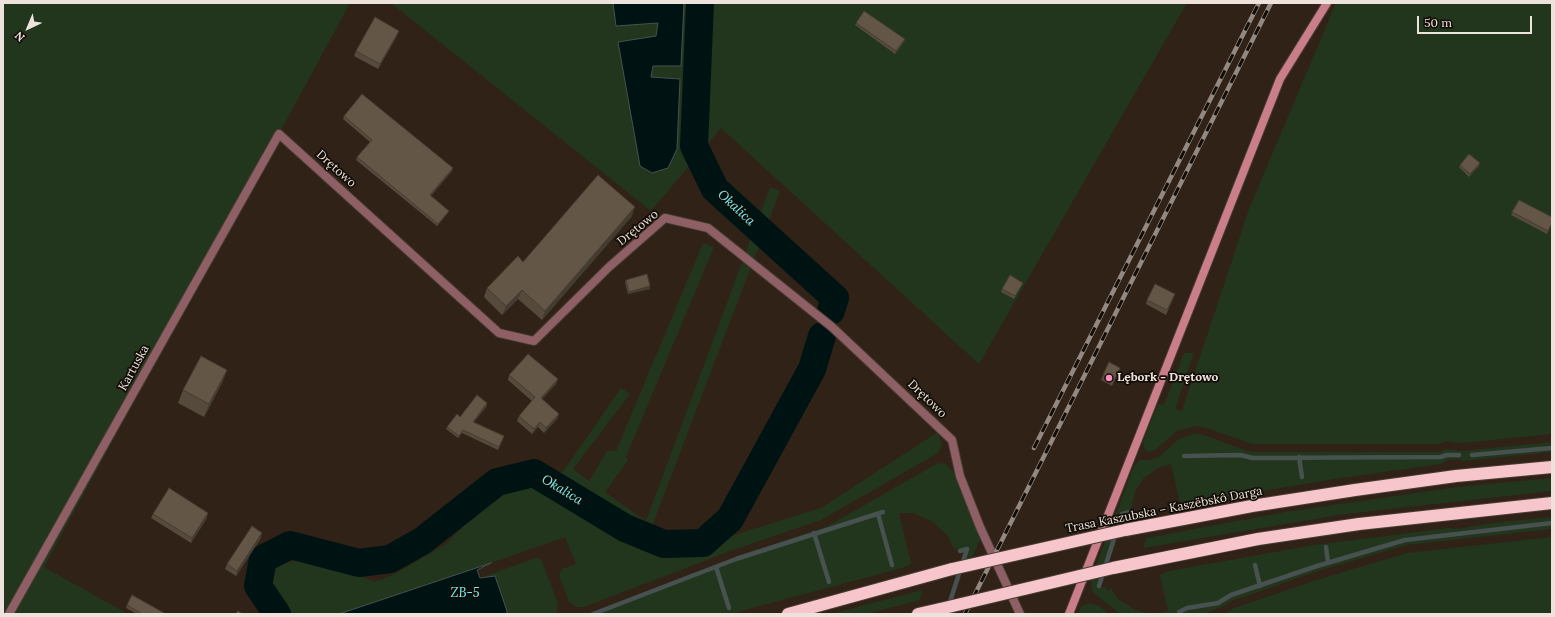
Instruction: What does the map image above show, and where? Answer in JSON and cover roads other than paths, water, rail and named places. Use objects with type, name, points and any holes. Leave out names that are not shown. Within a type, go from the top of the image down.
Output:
[{"type":"highway","name":"Trasa Kaszubska – Kaszëbskô Darga","points":[[788,614],[952,570],[1125,530],[1252,506],[1355,490],[1456,476],[1552,467]]},
{"type":"highway","points":[[918,614],[1113,568],[1258,539],[1359,524],[1552,503]]},
{"type":"main road","points":[[1069,614],[1098,537],[1280,79],[1326,3]]},
{"type":"street","name":"Drętowo","points":[[279,134],[499,333],[534,341],[609,267],[665,218],[708,228],[832,327],[952,440],[960,476],[980,527],[1020,614]]},
{"type":"street","name":"Kartuska","points":[[9,614],[279,134]]},
{"type":"water","points":[[613,3],[684,3],[681,66],[653,66],[651,77],[680,79],[677,149],[668,168],[652,173],[640,166],[618,42],[656,36],[658,23],[616,26]]},
{"type":"water","name":"ZB-5","points":[[491,563],[477,570],[480,578],[495,576],[507,614],[339,614]]},
{"type":"waterway","name":"Okalica","points":[[700,3],[694,146],[715,189],[835,298],[831,311]]},
{"type":"waterway","name":"Okalica","points":[[277,614],[258,586],[263,559],[290,545],[359,563],[390,559],[422,541],[497,482],[534,473],[625,528],[664,544],[703,543],[730,519],[812,369],[822,336]]},
{"type":"waterway","points":[[1472,455],[1552,448]]},
{"type":"waterway","points":[[1184,456],[1240,455],[1253,458],[1441,457],[1447,455],[1459,455]]},
{"type":"waterway","points":[[1299,457],[1302,477]]},
{"type":"waterway","points":[[593,614],[736,559],[883,512]]},
{"type":"waterway","points":[[1099,586],[1122,514],[1130,512]]},
{"type":"waterway","points":[[878,514],[892,565]]},
{"type":"waterway","points":[[1179,612],[1187,608],[1218,603],[1231,595],[1317,566],[1405,540],[1552,523]]},
{"type":"waterway","points":[[814,533],[829,582]]},
{"type":"waterway","points":[[1326,547],[1328,562]]},
{"type":"waterway","points":[[946,614],[967,549],[960,551]]},
{"type":"waterway","points":[[1255,565],[1260,586]]},
{"type":"waterway","points":[[716,567],[729,608]]},
{"type":"railway","points":[[1034,448],[1259,3]]},
{"type":"railway","points":[[965,614],[1271,3]]},
{"type":"place","name":"Lębork - Drętowo","points":[[1109,378]]}]
